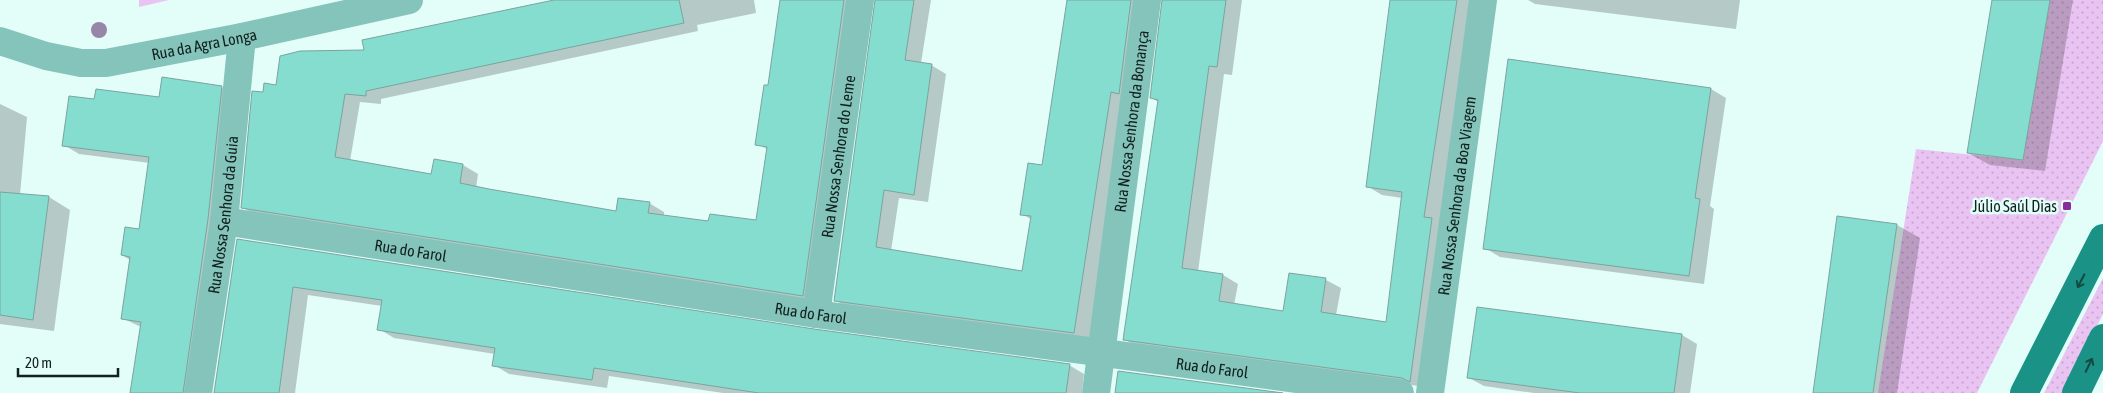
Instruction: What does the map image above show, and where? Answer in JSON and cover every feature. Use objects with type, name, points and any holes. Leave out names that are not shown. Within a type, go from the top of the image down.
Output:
[{"type":"main road","points":[[2024,393],[2103,238]]},
{"type":"main road","points":[[2076,393],[2103,338]]},
{"type":"street","name":"Rua da Agra Longa","points":[[0,41],[46,56],[81,63],[106,63],[242,37],[409,0]]},
{"type":"street","name":"Rua Nossa Senhora do Leme","points":[[816,314],[860,0]]},
{"type":"street","name":"Rua Nossa Senhora da Bonança","points":[[1096,393],[1148,0]]},
{"type":"street","name":"Rua Nossa Senhora da Boa Viagem","points":[[1430,393],[1483,0]]},
{"type":"street","name":"Rua Nossa Senhora da Guia","points":[[198,393],[224,221],[242,37]]},
{"type":"street","name":"Rua do Farol","points":[[224,221],[816,314],[1400,393]]},
{"type":"shaded area","points":[[139,0],[169,0],[139,7]]},
{"type":"shaded area","points":[[2050,0],[2103,0],[2103,141],[1977,393],[1878,393],[1916,149],[2023,160]]},
{"type":"shaded area","points":[[2103,278],[2103,314],[2063,393],[2044,393]]},
{"type":"building","points":[[554,0],[679,0],[684,23],[366,91],[366,96],[345,94],[335,157],[431,174],[434,159],[463,164],[460,183],[489,189],[616,211],[618,198],[650,202],[648,213],[708,221],[710,214],[756,220],[767,147],[755,145],[764,85],[768,85],[780,0],[844,0],[803,296],[241,208],[252,91],[263,92],[264,83],[276,85],[280,56],[300,51],[364,50],[362,40]]},
{"type":"building","points":[[875,0],[914,0],[905,60],[932,64],[914,195],[884,190],[876,247],[1022,271],[1031,216],[1020,215],[1028,163],[1042,165],[1067,0],[1131,0],[1119,94],[1111,92],[1074,333],[834,301]]},
{"type":"building","points":[[1162,0],[1226,0],[1217,67],[1209,66],[1182,268],[1223,274],[1219,301],[1283,311],[1289,273],[1326,278],[1321,312],[1386,322],[1402,192],[1366,187],[1390,0],[1457,0],[1424,217],[1432,218],[1410,382],[1402,378],[1123,340],[1158,100],[1150,98]]},
{"type":"building","points":[[1992,0],[2050,0],[2023,160],[1967,153]]},
{"type":"building","points":[[1508,59],[1711,88],[1695,198],[1700,199],[1689,276],[1483,249]]},
{"type":"building","points":[[162,77],[222,86],[208,219],[183,393],[130,393],[141,322],[121,319],[130,257],[121,255],[125,227],[139,229],[149,157],[62,146],[69,96],[94,99],[96,89],[159,97]]},
{"type":"building","points":[[0,192],[49,196],[33,320],[0,315]]},
{"type":"building","points":[[1837,216],[1897,224],[1873,393],[1813,393]]},
{"type":"building","points":[[237,239],[814,329],[1070,364],[1066,393],[759,393],[594,368],[592,380],[492,366],[495,348],[377,330],[382,300],[293,287],[279,393],[214,393]]},
{"type":"building","points":[[1477,307],[1682,334],[1674,393],[1580,393],[1467,378]]},
{"type":"building","points":[[1118,371],[1283,393],[1115,393]]},
{"type":"place","name":"Júlio Saúl Dias","points":[[2067,206]]}]
